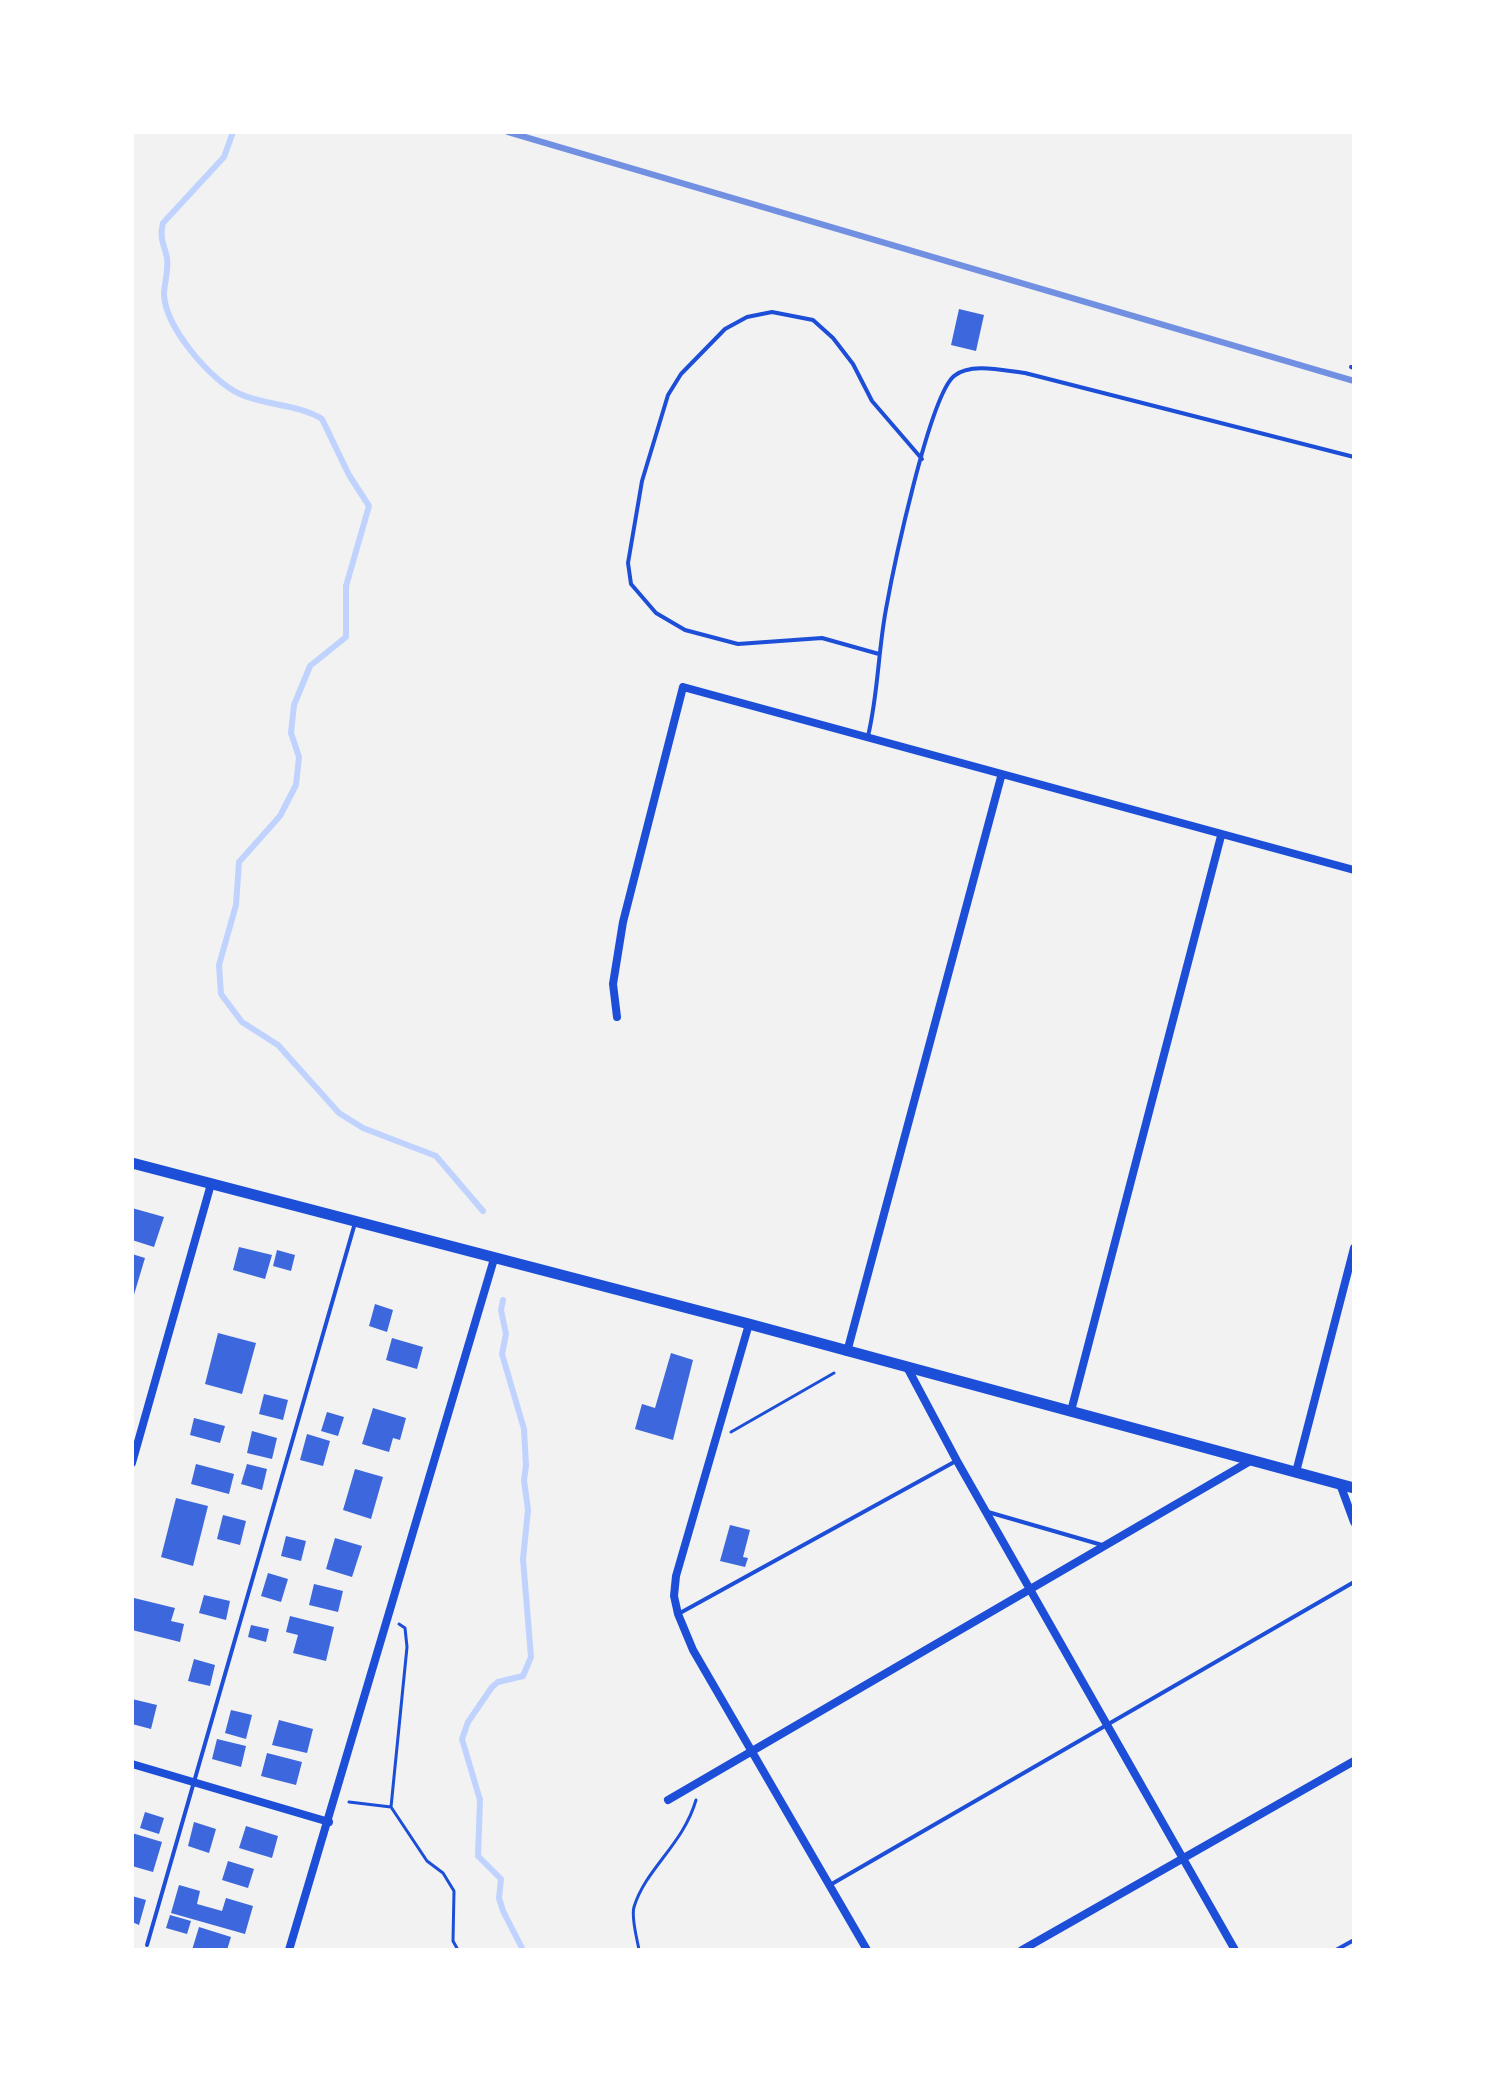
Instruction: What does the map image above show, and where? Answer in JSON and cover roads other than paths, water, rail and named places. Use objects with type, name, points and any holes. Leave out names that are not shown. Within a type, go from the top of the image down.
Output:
[{"type":"street","points":[[617,1017],[613,984],[623,922],[683,687],[1001,777],[1354,870]]},
{"type":"street","points":[[847,1352],[1001,777]]},
{"type":"street","points":[[1071,1411],[1221,836]]},
{"type":"street","points":[[132,1163],[749,1324],[1354,1488]]},
{"type":"street","points":[[132,1463],[211,1184]]},
{"type":"street","points":[[1296,1472],[1354,1248]]},
{"type":"street","points":[[289,1950],[494,1259]]},
{"type":"street","points":[[749,1324],[676,1576],[674,1596],[693,1650],[867,1950]]},
{"type":"street","points":[[908,1369],[957,1461],[1235,1950]]},
{"type":"street","points":[[668,1800],[1252,1460]]},
{"type":"street","points":[[1340,1484],[1354,1522]]},
{"type":"street","points":[[1022,1950],[1354,1761]]},
{"type":"street","points":[[132,1764],[329,1822]]},
{"type":"lane","points":[[879,654],[822,638],[738,644],[685,630],[656,613],[631,584],[628,563],[642,481],[668,395],[681,374],[725,329],[747,317],[772,312],[813,320],[833,338],[853,364],[872,401],[922,459]]},
{"type":"lane","points":[[868,739],[886,609],[922,459],[944,387],[962,371],[983,369],[1025,373],[1354,457]]},
{"type":"lane","points":[[147,1945],[356,1221]]},
{"type":"lane","points":[[678,1614],[957,1461]]},
{"type":"lane","points":[[986,1511],[1107,1546]]},
{"type":"lane","points":[[830,1885],[1354,1582]]},
{"type":"lane","points":[[1336,1950],[1354,1940]]},
{"type":"waterway","points":[[233,132],[224,157],[163,223],[167,308],[192,352],[228,387],[250,398],[303,410],[322,419],[349,475],[369,506],[346,586],[346,637],[310,666],[294,705],[291,733],[299,757],[296,785],[280,816],[239,862],[236,905],[219,965],[221,994],[242,1022],[278,1045],[339,1113],[363,1128],[436,1156],[483,1211]]},
{"type":"waterway","points":[[503,1300],[501,1310],[506,1334],[502,1354],[524,1429],[524,1480],[528,1510],[523,1559],[531,1657],[523,1676],[498,1682],[492,1687],[468,1722],[462,1739],[480,1800],[478,1856],[501,1879],[499,1898],[503,1911],[523,1950]]},
{"type":"railway","points":[[508,132],[1354,381]]}]
